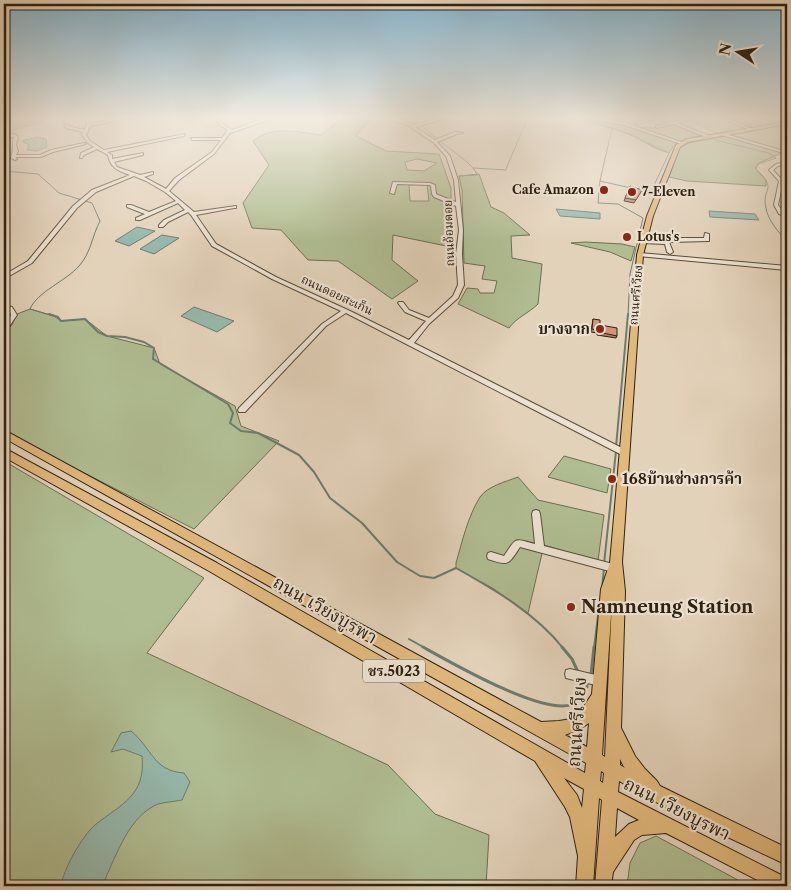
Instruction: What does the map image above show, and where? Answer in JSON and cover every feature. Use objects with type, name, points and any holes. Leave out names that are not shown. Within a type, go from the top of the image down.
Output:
[{"type":"main road","name":"ถนนศรีเวียง","points":[[584,886],[593,787],[598,683],[608,565],[625,453],[640,255],[650,216],[671,159]]},
{"type":"main road","name":"ถนน เวียงบูรพา","points":[[4,434],[676,804],[787,857]]},
{"type":"main road","name":"ถนน เวียงบูรพา","points":[[4,452],[213,568],[593,787],[786,886]]},
{"type":"main road","points":[[67,487],[79,476]]},
{"type":"main road","name":"ถนนศรีเวียง","points":[[603,886],[612,769],[619,591],[608,565]]},
{"type":"main road","points":[[538,729],[556,730],[577,724],[593,708],[598,683]]},
{"type":"main road","points":[[613,725],[623,751],[636,772],[676,804]]},
{"type":"main road","points":[[537,754],[571,801],[578,817],[587,865]]},
{"type":"main road","points":[[605,868],[628,833],[639,826],[649,824],[677,830]]},
{"type":"street","points":[[111,161],[122,159]]},
{"type":"street","points":[[167,191],[177,179],[205,159]]},
{"type":"street","name":"ถนนอ้อมดอย","points":[[410,343],[430,320],[456,298],[461,285],[459,205],[456,180],[449,159]]},
{"type":"street","name":"ถนนดอยสะเก็น","points":[[111,161],[116,168],[167,191],[190,212],[214,244],[274,278],[410,343],[625,453]]},
{"type":"street","points":[[784,220],[787,215],[781,213],[776,205],[780,181],[770,170],[777,165],[787,163]]},
{"type":"street","points":[[4,277],[30,262],[69,215],[94,191],[136,176],[152,173]]},
{"type":"street","points":[[392,193],[395,183],[430,184],[433,185],[436,196],[459,205]]},
{"type":"street","points":[[138,219],[178,202]]},
{"type":"street","points":[[129,206],[149,214]]},
{"type":"street","points":[[161,226],[166,221],[190,212],[234,207]]},
{"type":"street","points":[[643,241],[666,243],[669,239],[707,240],[707,234]]},
{"type":"street","points":[[666,243],[670,252]]},
{"type":"street","points":[[640,255],[787,268]]},
{"type":"street","points":[[401,303],[407,311],[430,320]]},
{"type":"street","points":[[4,307],[10,308],[14,315],[4,330]]},
{"type":"street","points":[[242,410],[324,326],[345,311]]},
{"type":"street","points":[[536,514],[540,548]]},
{"type":"street","points":[[491,556],[501,560],[507,559],[518,543],[608,565]]},
{"type":"street","points":[[570,674],[598,683]]},
{"type":"green space","points":[[265,159],[441,159],[451,188],[451,247],[393,235],[392,260],[418,281],[392,299],[338,261],[308,260],[281,230],[252,228],[243,203],[269,165]],"holes":[[[417,159],[437,163],[424,171],[407,170],[405,162]],[[427,184],[429,201],[410,201],[409,185]]]},
{"type":"green space","points":[[675,159],[769,159],[759,163],[755,168],[766,180],[766,186],[687,181],[669,177]]},
{"type":"green space","points":[[479,174],[491,207],[504,213],[530,235],[511,236],[512,258],[542,264],[538,304],[509,328],[458,304],[467,288],[478,289],[480,293],[494,293],[497,281],[482,279],[485,266],[464,263],[462,190],[459,176]]},
{"type":"green space","points":[[571,243],[622,244],[635,247],[631,261],[610,252]]},
{"type":"green space","points":[[30,309],[54,316],[61,321],[85,319],[107,336],[154,348],[160,364],[235,406],[241,426],[279,441],[194,529],[4,432],[4,333],[12,325],[17,314]]},
{"type":"green space","points":[[564,456],[611,469],[607,493],[548,477]]},
{"type":"green space","points":[[4,461],[204,578],[147,653],[388,765],[435,814],[489,835],[486,886],[4,886]]},
{"type":"green space","points":[[518,477],[538,500],[604,515],[598,561],[544,545],[528,613],[494,589],[456,568],[466,529],[480,497],[492,487]]},
{"type":"green space","points":[[656,836],[749,886],[627,886],[630,863],[640,843]]},
{"type":"water","points":[[556,209],[600,213],[600,219],[560,216]]},
{"type":"water","points":[[709,211],[755,214],[759,220],[710,217]]},
{"type":"water","points":[[137,227],[155,231],[129,246],[115,241]]},
{"type":"water","points":[[162,235],[179,238],[154,254],[140,249]]},
{"type":"water","points":[[194,307],[234,321],[217,332],[181,316]]},
{"type":"water","points":[[131,731],[159,763],[166,768],[184,773],[190,782],[182,800],[155,805],[135,822],[122,843],[102,886],[61,886],[69,863],[84,837],[95,825],[130,798],[136,790],[142,770],[142,756],[123,749],[111,752],[121,733]]},
{"type":"building","points":[[630,186],[642,190],[636,200],[625,198]]},
{"type":"building","name":"บางจาก","points":[[593,319],[600,320],[600,325],[617,328],[617,336],[592,329]]},
{"type":"waterway","points":[[4,159],[6,166],[4,170]]},
{"type":"waterway","points":[[459,176],[477,175],[475,170],[463,159]]},
{"type":"waterway","points":[[506,169],[510,159]]},
{"type":"waterway","points":[[600,181],[605,159]]},
{"type":"waterway","points":[[640,191],[650,194],[666,159]]},
{"type":"waterway","points":[[774,159],[758,164],[756,169],[767,182],[768,189],[765,201],[769,217],[787,242]]},
{"type":"waterway","points":[[474,168],[506,170]]},
{"type":"waterway","points":[[4,171],[38,174],[59,193],[92,203],[100,221],[83,261],[39,297],[30,309],[53,316]]},
{"type":"waterway","points":[[600,181],[631,188]]},
{"type":"waterway","points":[[600,181],[598,203],[618,204],[643,218],[630,274],[628,316]]},
{"type":"waterway","points":[[49,314],[58,317],[61,321],[85,319],[98,332],[107,336],[125,337],[144,342],[154,348],[153,359],[228,404],[233,413],[230,423],[241,431],[258,433],[299,455],[314,472],[330,498],[362,523],[397,562],[420,576],[434,578],[456,568],[514,603],[552,635],[563,648]]},
{"type":"waterway","points":[[616,447],[628,314]]},
{"type":"waterway","points":[[604,564],[616,451]]},
{"type":"waterway","points":[[602,588],[604,568]]},
{"type":"waterway","points":[[594,648],[599,608]]},
{"type":"waterway","points":[[409,639],[425,648]]},
{"type":"waterway","points":[[423,647],[498,686],[542,703],[560,706],[573,704],[581,697],[586,686]]},
{"type":"waterway","points":[[562,647],[572,659],[578,672]]},
{"type":"waterway","points":[[591,675],[594,647]]},
{"type":"waterway","points":[[583,680],[586,686]]},
{"type":"waterway","points":[[586,686],[588,682]]},
{"type":"place","name":"Cafe Amazon","points":[[604,190]]},
{"type":"place","name":"7-Eleven","points":[[632,192]]},
{"type":"place","name":"Lotus's","points":[[627,237]]},
{"type":"place","name":"บางจาก","points":[[600,329]]},
{"type":"place","name":"168บ้านช่างการค้า","points":[[612,479]]},
{"type":"place","name":"Namneung Station","points":[[571,607]]}]
